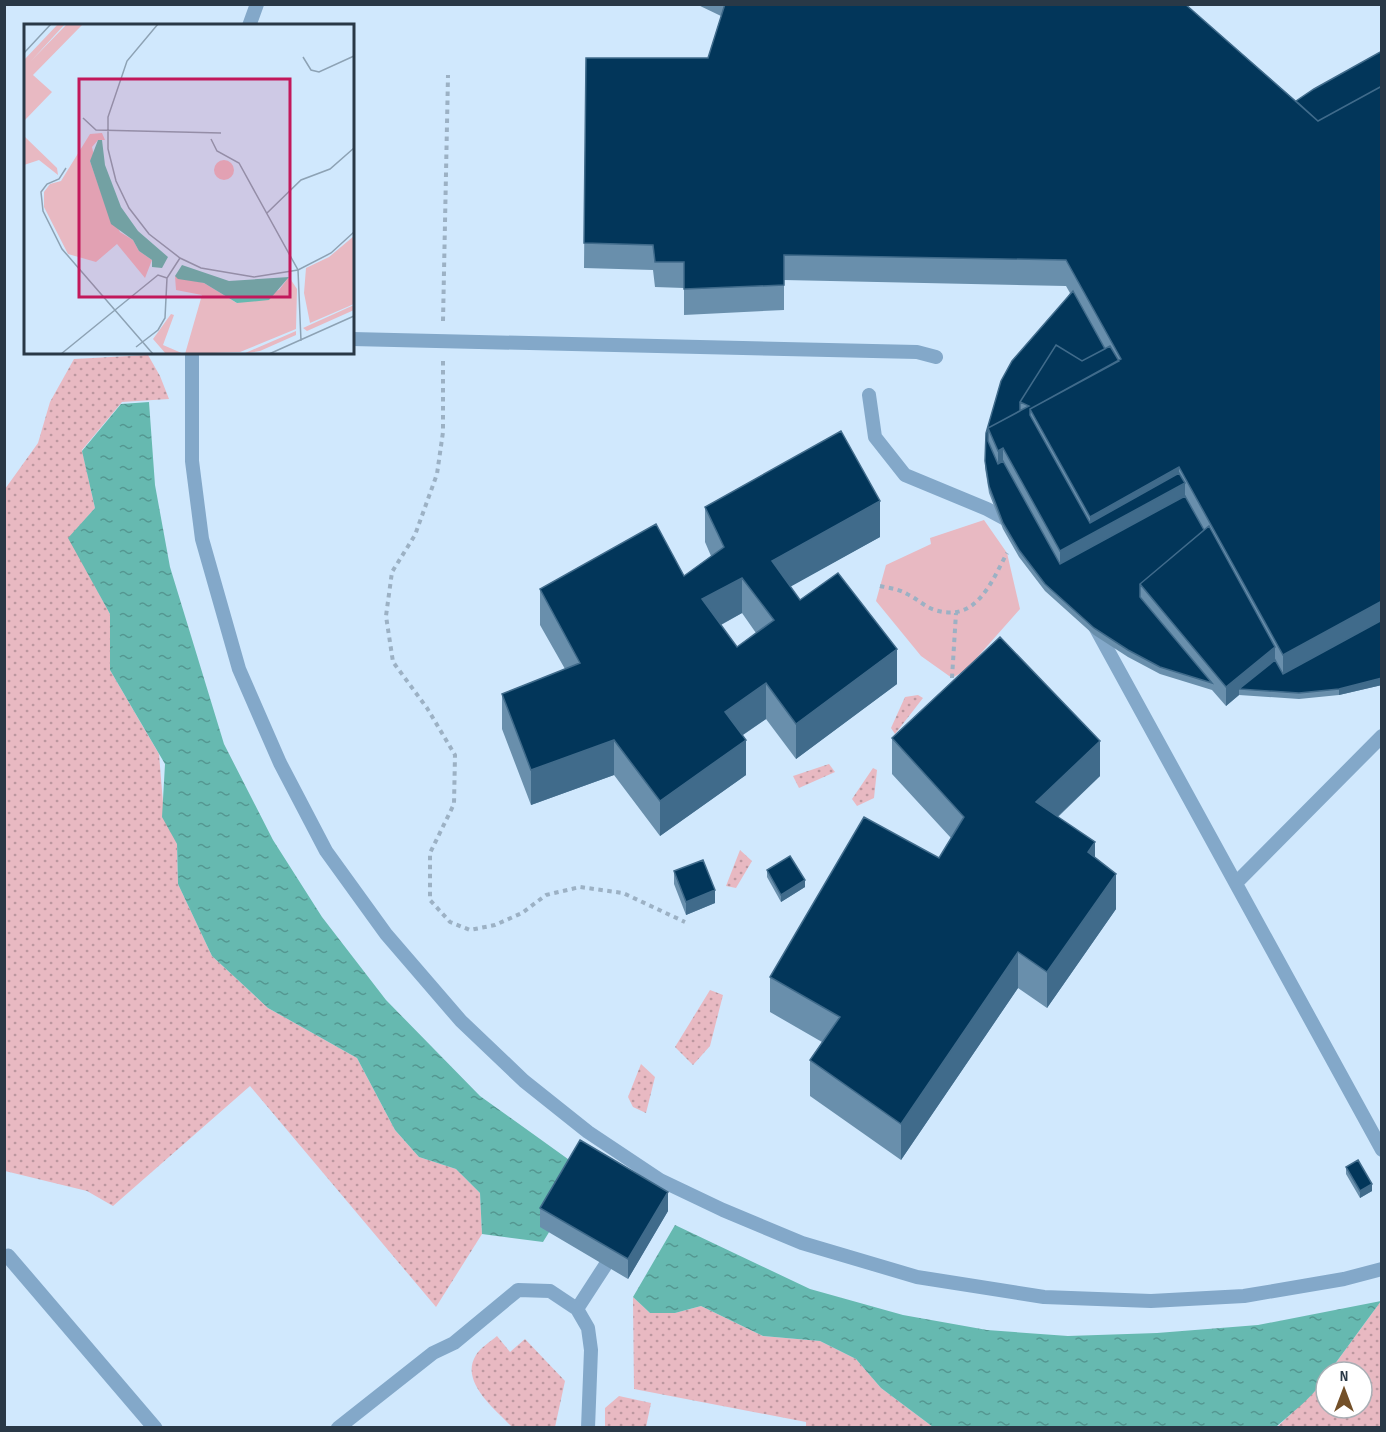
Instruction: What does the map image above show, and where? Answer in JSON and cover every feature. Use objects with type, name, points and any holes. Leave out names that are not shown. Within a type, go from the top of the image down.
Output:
[{"type":"street","points":[[6,1254],[155,1428]]},
{"type":"lane","points":[[250,24],[257,4]]},
{"type":"lane","points":[[354,339],[917,352],[936,357]]},
{"type":"lane","points":[[192,354],[192,461],[202,539],[239,669],[280,763],[326,851],[386,934],[461,1022],[524,1081],[657,1184],[802,1243],[917,1277],[1044,1297],[1151,1301],[1244,1296],[1344,1279],[1382,1269]]},
{"type":"lane","points":[[869,395],[875,436],[905,475],[987,510],[1026,530]]},
{"type":"lane","points":[[1088,615],[1382,1150]]},
{"type":"lane","points":[[1236,883],[1382,736]]},
{"type":"lane","points":[[577,1309],[623,1238]]},
{"type":"lane","points":[[338,1428],[433,1353],[454,1343],[518,1290],[550,1291],[577,1309],[588,1328],[591,1350],[588,1428]]},
{"type":"path","points":[[443,330],[448,75]]},
{"type":"path","points":[[443,350],[443,432],[437,474],[415,535],[392,572],[386,616],[393,662],[427,708],[456,755],[454,804],[430,853],[430,900],[450,922],[470,930],[495,925],[522,913],[546,895],[580,886],[623,893],[685,922]]},
{"type":"path","points":[[880,586],[904,592],[934,610],[956,614],[977,602],[983,595],[1007,554]]},
{"type":"path","points":[[952,678],[956,614]]},
{"type":"shaded area","points":[[148,355],[169,399],[122,402],[82,450],[95,508],[69,538],[110,614],[110,670],[159,754],[163,803],[177,844],[178,884],[212,956],[268,1008],[357,1058],[395,1130],[419,1157],[456,1169],[480,1193],[482,1234],[436,1307],[250,1086],[113,1206],[87,1191],[5,1171],[5,489],[38,443],[50,402],[74,359]]},
{"type":"shaded area","points":[[984,520],[1007,553],[1020,609],[966,670],[952,678],[921,656],[876,601],[886,565],[931,544],[930,538]]},
{"type":"shaded area","points":[[918,695],[923,698],[895,734],[891,728],[905,697]]},
{"type":"shaded area","points":[[829,764],[835,772],[799,788],[793,776]]},
{"type":"shaded area","points":[[873,768],[877,770],[874,798],[857,806],[852,799]]},
{"type":"shaded area","points":[[740,850],[752,861],[736,888],[726,886]]},
{"type":"shaded area","points":[[710,990],[723,995],[710,1046],[693,1065],[675,1047]]},
{"type":"shaded area","points":[[641,1064],[655,1077],[646,1113],[633,1107],[628,1097]]},
{"type":"shaded area","points":[[633,1297],[650,1313],[675,1313],[701,1306],[763,1336],[820,1341],[856,1359],[881,1388],[933,1427],[806,1427],[806,1422],[634,1389]]},
{"type":"shaded area","points":[[1381,1301],[1381,1427],[1276,1428],[1314,1392],[1314,1420],[1374,1420],[1374,1360],[1338,1360]]},
{"type":"shaded area","points":[[497,1336],[510,1352],[525,1339],[565,1381],[555,1427],[512,1427],[482,1395],[472,1375],[472,1365],[478,1352]]},
{"type":"shaded area","points":[[619,1396],[651,1403],[646,1427],[605,1427],[605,1408]]},
{"type":"water","points":[[149,402],[155,485],[170,567],[224,744],[273,840],[322,917],[386,1000],[480,1096],[586,1172],[543,1242],[482,1234],[480,1193],[456,1169],[419,1157],[395,1130],[357,1058],[268,1008],[212,956],[178,884],[177,844],[162,817],[165,764],[110,670],[110,614],[68,538],[95,508],[82,451],[121,404]]},
{"type":"water","points":[[675,1225],[810,1289],[903,1315],[987,1330],[1068,1336],[1157,1333],[1258,1325],[1381,1301],[1338,1360],[1314,1360],[1314,1391],[1276,1427],[933,1427],[881,1388],[856,1359],[820,1341],[763,1336],[701,1306],[675,1313],[650,1313],[633,1297]]},
{"type":"building","points":[[725,4],[1185,4],[1318,121],[1382,86],[1382,601],[1283,655],[1179,467],[1090,517],[1030,409],[1121,359],[1066,260],[784,255],[784,285],[684,289],[684,262],[655,262],[653,245],[584,243],[586,58],[708,58]]},
{"type":"building","points":[[1382,51],[1382,86],[1318,121],[1296,101],[1314,89]]},
{"type":"building","points":[[1073,291],[1105,349],[1082,361],[1056,345],[1020,402],[1020,411],[988,428],[988,441],[998,464],[1003,461],[1060,564],[1185,496],[1204,530],[1140,584],[1140,597],[1212,683],[1160,667],[1094,628],[1045,584],[1019,550],[1003,523],[989,486],[985,461],[986,433],[1001,381],[1012,361]]},
{"type":"building","points":[[1056,345],[1082,361],[1110,346],[1119,361],[1030,409],[1030,415],[1090,523],[1179,473],[1185,483],[1060,551],[1003,448],[998,451],[988,428],[1029,406],[1020,402]]},
{"type":"building","points":[[841,431],[880,501],[772,561],[800,600],[838,573],[897,649],[796,724],[766,683],[725,712],[746,740],[660,801],[614,740],[531,770],[502,694],[580,663],[540,589],[656,524],[684,576],[724,547],[705,507]],"holes":[[[742,578],[774,620],[737,647],[702,599]]]},
{"type":"building","points":[[1209,526],[1275,647],[1226,687],[1140,584]]},
{"type":"building","points":[[1382,620],[1382,678],[1339,689],[1299,693],[1239,689],[1275,660],[1283,674]]},
{"type":"building","points":[[1000,637],[1100,741],[1036,802],[1095,842],[1088,852],[1116,874],[1047,972],[1018,952],[901,1124],[810,1060],[840,1017],[770,977],[864,817],[939,858],[964,817],[892,738]]},
{"type":"building","points":[[790,856],[805,880],[781,895],[767,870]]},
{"type":"building","points":[[703,860],[715,890],[686,902],[674,871]]},
{"type":"building","points":[[580,1140],[668,1192],[628,1259],[540,1208]]},
{"type":"building","points":[[1358,1160],[1372,1184],[1360,1191],[1346,1167]]}]
